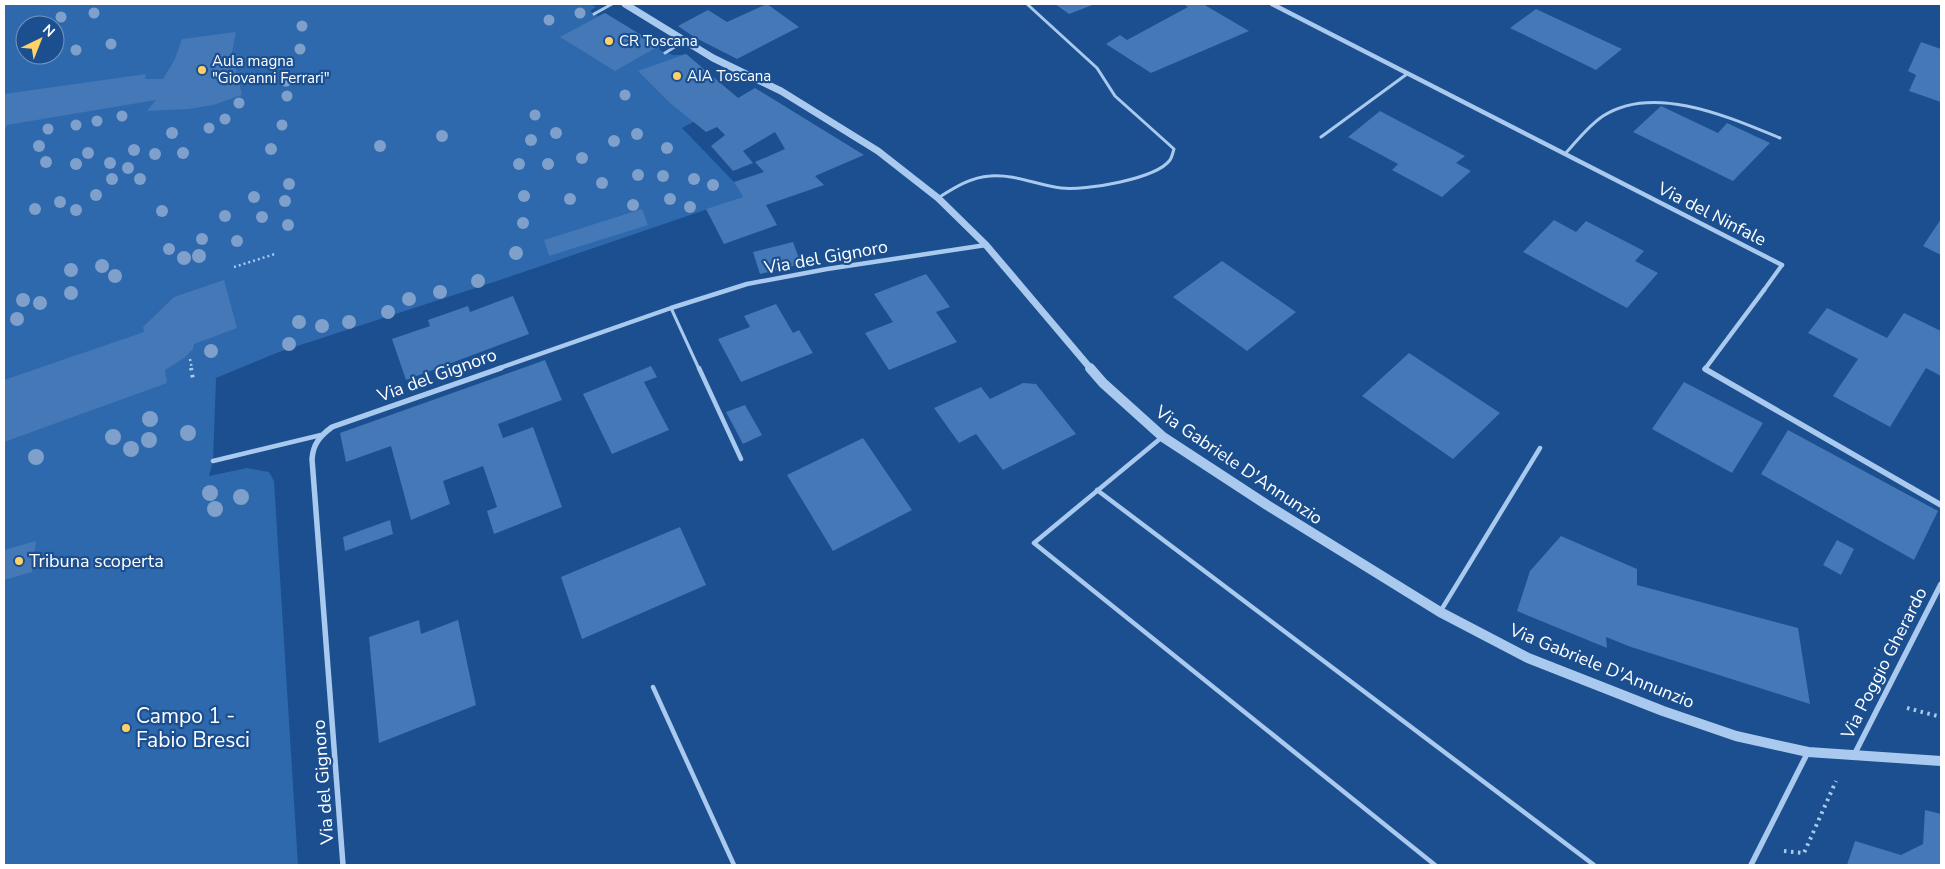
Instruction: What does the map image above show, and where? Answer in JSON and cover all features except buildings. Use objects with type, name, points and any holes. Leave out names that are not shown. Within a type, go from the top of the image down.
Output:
[{"type":"street","name":"Via Gabriele D'Annunzio","points":[[625,4],[684,41],[781,91],[878,150],[938,198],[986,245],[1103,383],[1163,437],[1440,612],[1528,658],[1736,736],[1808,752],[1941,760]]},
{"type":"street","name":"Via del Ninfale","points":[[1272,4],[1782,265],[1705,369],[1941,505]]},
{"type":"street","name":"Via del Gignoro","points":[[343,865],[312,459],[312,448],[321,435],[332,427],[671,308],[747,284],[827,269],[986,245]]},
{"type":"street","name":"Via Poggio Gherardo","points":[[1854,755],[1941,584]]},
{"type":"street","points":[[1751,865],[1808,752]]},
{"type":"lane","points":[[594,14],[612,4]]},
{"type":"lane","points":[[938,198],[970,180],[990,176],[1016,177],[1063,188],[1108,185],[1151,173],[1170,160],[1174,149],[1115,96],[1097,68],[1027,4]]},
{"type":"lane","points":[[666,53],[684,41]]},
{"type":"lane","points":[[1321,137],[1407,74]]},
{"type":"lane","points":[[1565,154],[1604,116],[1625,106],[1646,103],[1681,106],[1719,114],[1780,138]]},
{"type":"lane","points":[[671,308],[741,459]]},
{"type":"lane","points":[[213,461],[321,435]]},
{"type":"lane","points":[[1163,437],[1034,543],[1435,865]]},
{"type":"lane","points":[[1440,612],[1540,448]]},
{"type":"lane","points":[[1097,490],[1594,865]]},
{"type":"lane","points":[[654,687],[734,865]]},
{"type":"path","points":[[234,267],[276,254]]},
{"type":"path","points":[[190,359],[192,379]]},
{"type":"path","points":[[1882,700],[1941,717]]},
{"type":"path","points":[[1759,849],[1804,853],[1837,778]]},
{"type":"shaded area","points":[[4,4],[590,4],[596,7],[590,11],[598,16],[605,13],[659,46],[660,50],[673,55],[686,54],[738,98],[682,128],[734,182],[743,197],[500,280],[279,352],[216,378],[213,461],[209,476],[247,468],[269,472],[274,481],[298,865],[4,865]]},
{"type":"place","name":"CR Toscana","points":[[609,41]]},
{"type":"place","name":"Aula magna \"Giovanni Ferrari\"","points":[[202,70]]},
{"type":"place","name":"AIA Toscana","points":[[677,76]]},
{"type":"place","name":"Tribuna scoperta","points":[[19,561]]},
{"type":"place","name":"Campo 1 - Fabio Bresci","points":[[126,728]]}]
